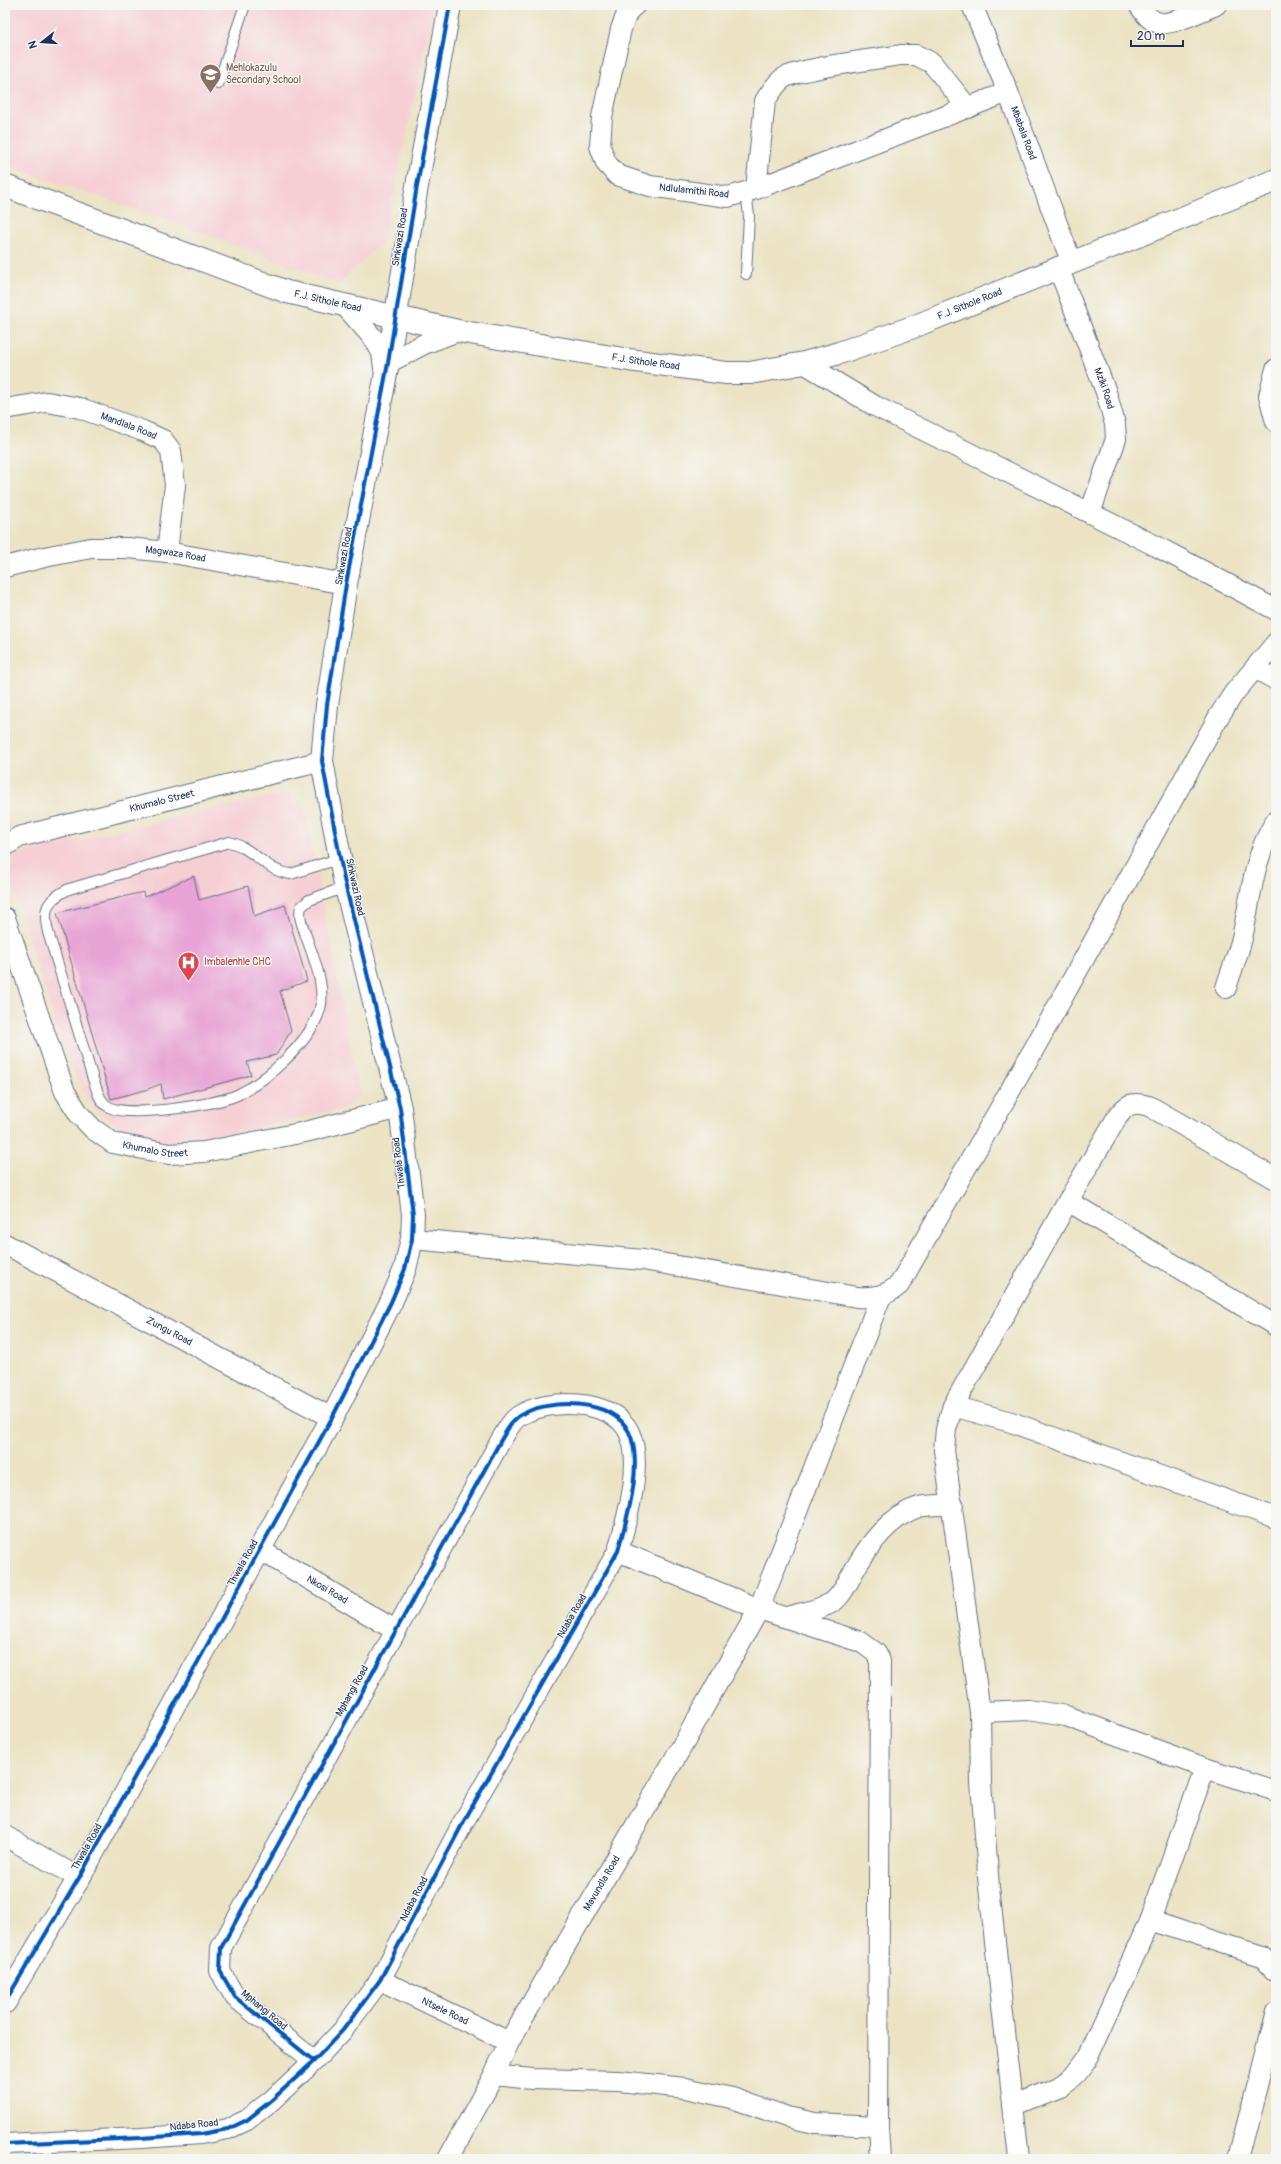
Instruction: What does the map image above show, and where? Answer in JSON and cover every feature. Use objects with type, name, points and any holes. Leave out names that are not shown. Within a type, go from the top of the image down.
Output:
[{"type":"street","name":"Sinkwazi Road","points":[[400,1108],[346,887],[322,761],[327,705],[346,584],[387,370],[438,62],[450,5]]},
{"type":"street","name":"Ndlulamithi Road","points":[[634,5],[628,11],[621,29],[602,117],[600,146],[606,163],[617,175],[650,186],[728,197],[751,190],[1008,92]]},
{"type":"street","name":"Mbabala Road","points":[[972,5],[1008,92],[1065,264]]},
{"type":"street","points":[[1139,5],[1148,18],[1160,23],[1171,21],[1216,5]]},
{"type":"street","points":[[751,190],[765,101],[773,88],[783,78],[801,72],[900,55],[916,55],[932,63],[968,108]]},
{"type":"street","name":"F.J. Sithole Road","points":[[5,186],[287,292],[395,318],[458,331],[629,360],[726,373],[750,373],[804,363],[839,353],[913,327],[1065,264],[1276,180]]},
{"type":"street","name":"Mziki Road","points":[[1065,264],[1116,424],[1116,439],[1090,513]]},
{"type":"street","points":[[345,306],[375,340],[382,353],[387,370],[424,344],[458,331]]},
{"type":"street","points":[[804,363],[875,406],[1090,513],[1276,610]]},
{"type":"street","points":[[1276,369],[1270,396],[1276,422]]},
{"type":"street","name":"Mandlala Road","points":[[5,409],[47,402],[80,408],[144,431],[163,440],[171,451],[175,486],[167,552]]},
{"type":"street","name":"Magwaza Road","points":[[5,567],[44,556],[91,548],[128,548],[167,552],[346,584]]},
{"type":"street","points":[[412,1239],[643,1260],[857,1297],[881,1296],[891,1292],[899,1285],[1035,1047],[1219,716],[1276,643]]},
{"type":"street","points":[[1255,668],[1276,680]]},
{"type":"street","name":"Khumalo Street","points":[[5,846],[19,837],[322,761]]},
{"type":"street","points":[[1226,988],[1242,940],[1258,857],[1268,833],[1276,821]]},
{"type":"street","name":"Khumalo Street","points":[[5,918],[65,1092],[79,1114],[93,1129],[113,1143],[169,1154],[204,1152],[305,1132],[400,1108]]},
{"type":"street","points":[[1019,2159],[989,1887],[981,1783],[980,1712],[953,1505],[944,1450],[946,1429],[953,1406],[1068,1201],[1125,1106],[1137,1102],[1149,1106],[1276,1180]]},
{"type":"street","name":"Thwala Road","points":[[5,2002],[79,1878],[260,1550],[332,1418],[391,1302],[405,1269],[412,1239],[413,1215],[400,1108]]},
{"type":"street","points":[[1068,1201],[1276,1326]]},
{"type":"street","name":"Zungu Road","points":[[5,1244],[332,1418]]},
{"type":"street","name":"Mavundla Road","points":[[448,2159],[494,2075],[509,2042],[681,1748],[759,1610],[881,1296]]},
{"type":"street","name":"Mphangi Road","points":[[314,2061],[235,1997],[220,1970],[221,1948],[395,1630],[501,1440],[517,1416],[535,1408],[554,1403],[574,1403],[600,1409],[618,1419],[629,1431]]},
{"type":"street","points":[[953,1406],[1011,1422],[1276,1518]]},
{"type":"street","name":"Ndaba Road","points":[[5,2144],[202,2134],[228,2129],[247,2120],[272,2100],[314,2061],[343,2030],[380,1980],[464,1821],[618,1551],[628,1515],[635,1469],[633,1447],[629,1431]]},
{"type":"street","points":[[786,1617],[820,1608],[833,1602],[842,1592],[860,1561],[880,1533],[900,1515],[921,1507],[953,1505]]},
{"type":"street","name":"Nkosi Road","points":[[260,1550],[395,1630]]},
{"type":"street","points":[[618,1551],[759,1610],[786,1617],[861,1642],[876,1653],[880,1661],[878,2126],[880,2159]]},
{"type":"street","points":[[980,1712],[1028,1710],[1066,1716],[1205,1768],[1276,1791]]},
{"type":"street","points":[[1014,2105],[1059,2087],[1073,2077],[1088,2057],[1150,1920],[1205,1768]]},
{"type":"street","points":[[5,1836],[79,1878]]},
{"type":"street","points":[[1150,1920],[1261,1956],[1276,1971]]},
{"type":"street","name":"Ntsele Road","points":[[380,1980],[509,2042]]},
{"type":"street","points":[[1238,2159],[1276,2012]]},
{"type":"street","points":[[494,2075],[532,2079],[619,2081],[685,2088],[732,2098],[787,2117],[815,2123],[878,2126]]},
{"type":"lane","points":[[218,84],[245,5]]},
{"type":"lane","points":[[746,274],[751,190]]},
{"type":"lane","points":[[340,858],[291,874],[284,873],[272,869],[243,847],[229,842],[69,889],[51,900],[45,915],[48,932],[93,1079],[105,1105],[119,1110],[133,1112],[207,1104],[237,1095],[269,1073],[303,1041],[312,1028],[321,1005],[317,971],[300,919],[301,907],[309,900],[346,887]]},
{"type":"shaded area","name":"Mehlokazulu Secondary School","points":[[5,5],[433,5],[431,23],[383,241],[339,284],[161,218],[5,165]]},
{"type":"shaded area","name":"Imbalenhle CHC","points":[[285,793],[304,807],[360,1094],[347,1108],[164,1147],[145,1142],[127,1133],[96,1111],[84,1092],[60,1040],[8,871],[16,854]]},
{"type":"building","points":[[194,876],[199,900],[248,886],[254,916],[285,905],[307,981],[280,991],[291,1031],[276,1055],[247,1062],[251,1075],[163,1099],[161,1084],[111,1099],[57,913],[143,892],[144,897]]},
{"type":"cycle path","points":[[5,2002],[79,1878],[332,1418],[391,1302],[405,1269],[412,1239],[413,1215],[400,1108],[344,879],[322,761],[327,705],[346,584],[388,363],[417,186],[450,5]]},
{"type":"cycle path","points":[[5,2144],[201,2134],[228,2129],[247,2120],[272,2100],[314,2061],[343,2030],[380,1980],[464,1821],[618,1551],[626,1523],[632,1491],[635,1459],[629,1432],[621,1421],[609,1413],[595,1407],[578,1404],[562,1404],[531,1410],[516,1418],[512,1423],[501,1440],[221,1948],[220,1971],[235,1997],[314,2061]]},
{"type":"place","name":"Mehlokazulu Secondary School","points":[[210,94]]},
{"type":"place","name":"Imbalenhle CHC","points":[[189,982]]}]
